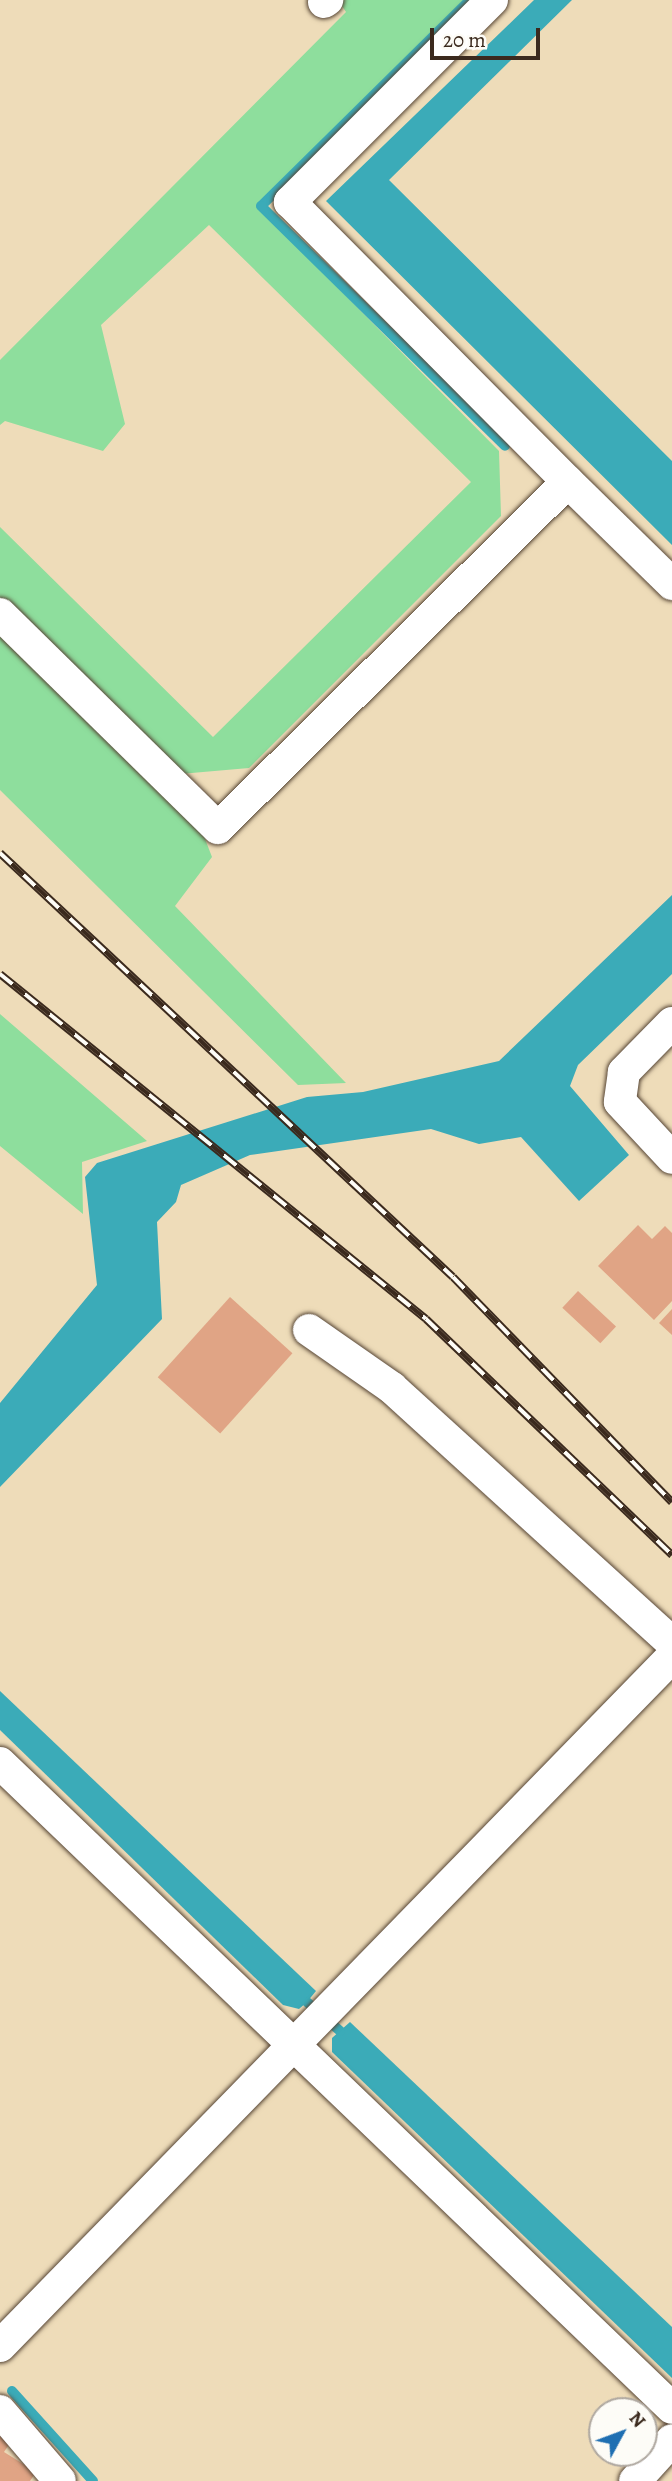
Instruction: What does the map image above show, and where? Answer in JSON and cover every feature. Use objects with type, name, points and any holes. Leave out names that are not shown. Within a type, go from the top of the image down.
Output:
[{"type":"street","points":[[492,0],[290,202],[672,584]]},
{"type":"street","points":[[0,614],[218,828],[568,482]]},
{"type":"street","points":[[672,1023],[624,1072],[620,1102],[672,1158]]},
{"type":"street","points":[[309,1330],[392,1388],[672,1643]]},
{"type":"street","points":[[0,2346],[672,1657]]},
{"type":"street","points":[[0,1763],[315,2025],[672,2409]]},
{"type":"street","points":[[0,2411],[60,2481]]},
{"type":"street","points":[[635,2481],[672,2440]]},
{"type":"green space","points":[[338,0],[464,0],[256,205],[499,451],[501,516],[249,768],[180,774],[212,857],[175,906],[346,1083],[298,1085],[0,790],[0,527],[213,737],[471,482],[209,225],[101,325],[125,424],[103,451],[5,421],[0,425],[0,360],[346,12]]},
{"type":"green space","points":[[0,1014],[147,1141],[82,1162],[83,1214],[0,1146]]},
{"type":"water","points":[[534,0],[572,0],[389,180],[672,461],[672,545],[326,201]]},
{"type":"water","points":[[672,895],[672,974],[578,1065],[570,1086],[629,1155],[579,1201],[521,1137],[479,1144],[431,1129],[250,1155],[181,1185],[176,1202],[157,1222],[162,1319],[0,1487],[0,1403],[97,1285],[85,1177],[97,1163],[307,1097],[363,1092],[499,1061]]},
{"type":"water","points":[[0,1691],[316,1991],[307,2002],[299,2009],[283,2005],[0,1730]]},
{"type":"water","points":[[350,2022],[672,2327],[672,2378],[332,2052],[332,2038]]},
{"type":"building","points":[[638,1225],[652,1239],[665,1226],[672,1233],[672,1301],[654,1320],[598,1266]]},
{"type":"building","points":[[578,1291],[616,1326],[600,1343],[562,1308]]},
{"type":"building","points":[[230,1297],[292,1353],[220,1433],[158,1377]]},
{"type":"building","points":[[672,1309],[672,1335],[659,1323]]},
{"type":"building","points":[[0,2436],[10,2443],[4,2452],[36,2472],[30,2481],[0,2481]]},
{"type":"waterway","points":[[470,0],[261,206],[505,446]]},
{"type":"waterway","points":[[307,2002],[340,2031]]},
{"type":"waterway","points":[[12,2391],[93,2481]]},
{"type":"railway","points":[[0,853],[453,1277],[672,1502]]},
{"type":"railway","points":[[0,974],[426,1319],[672,1555]]}]
